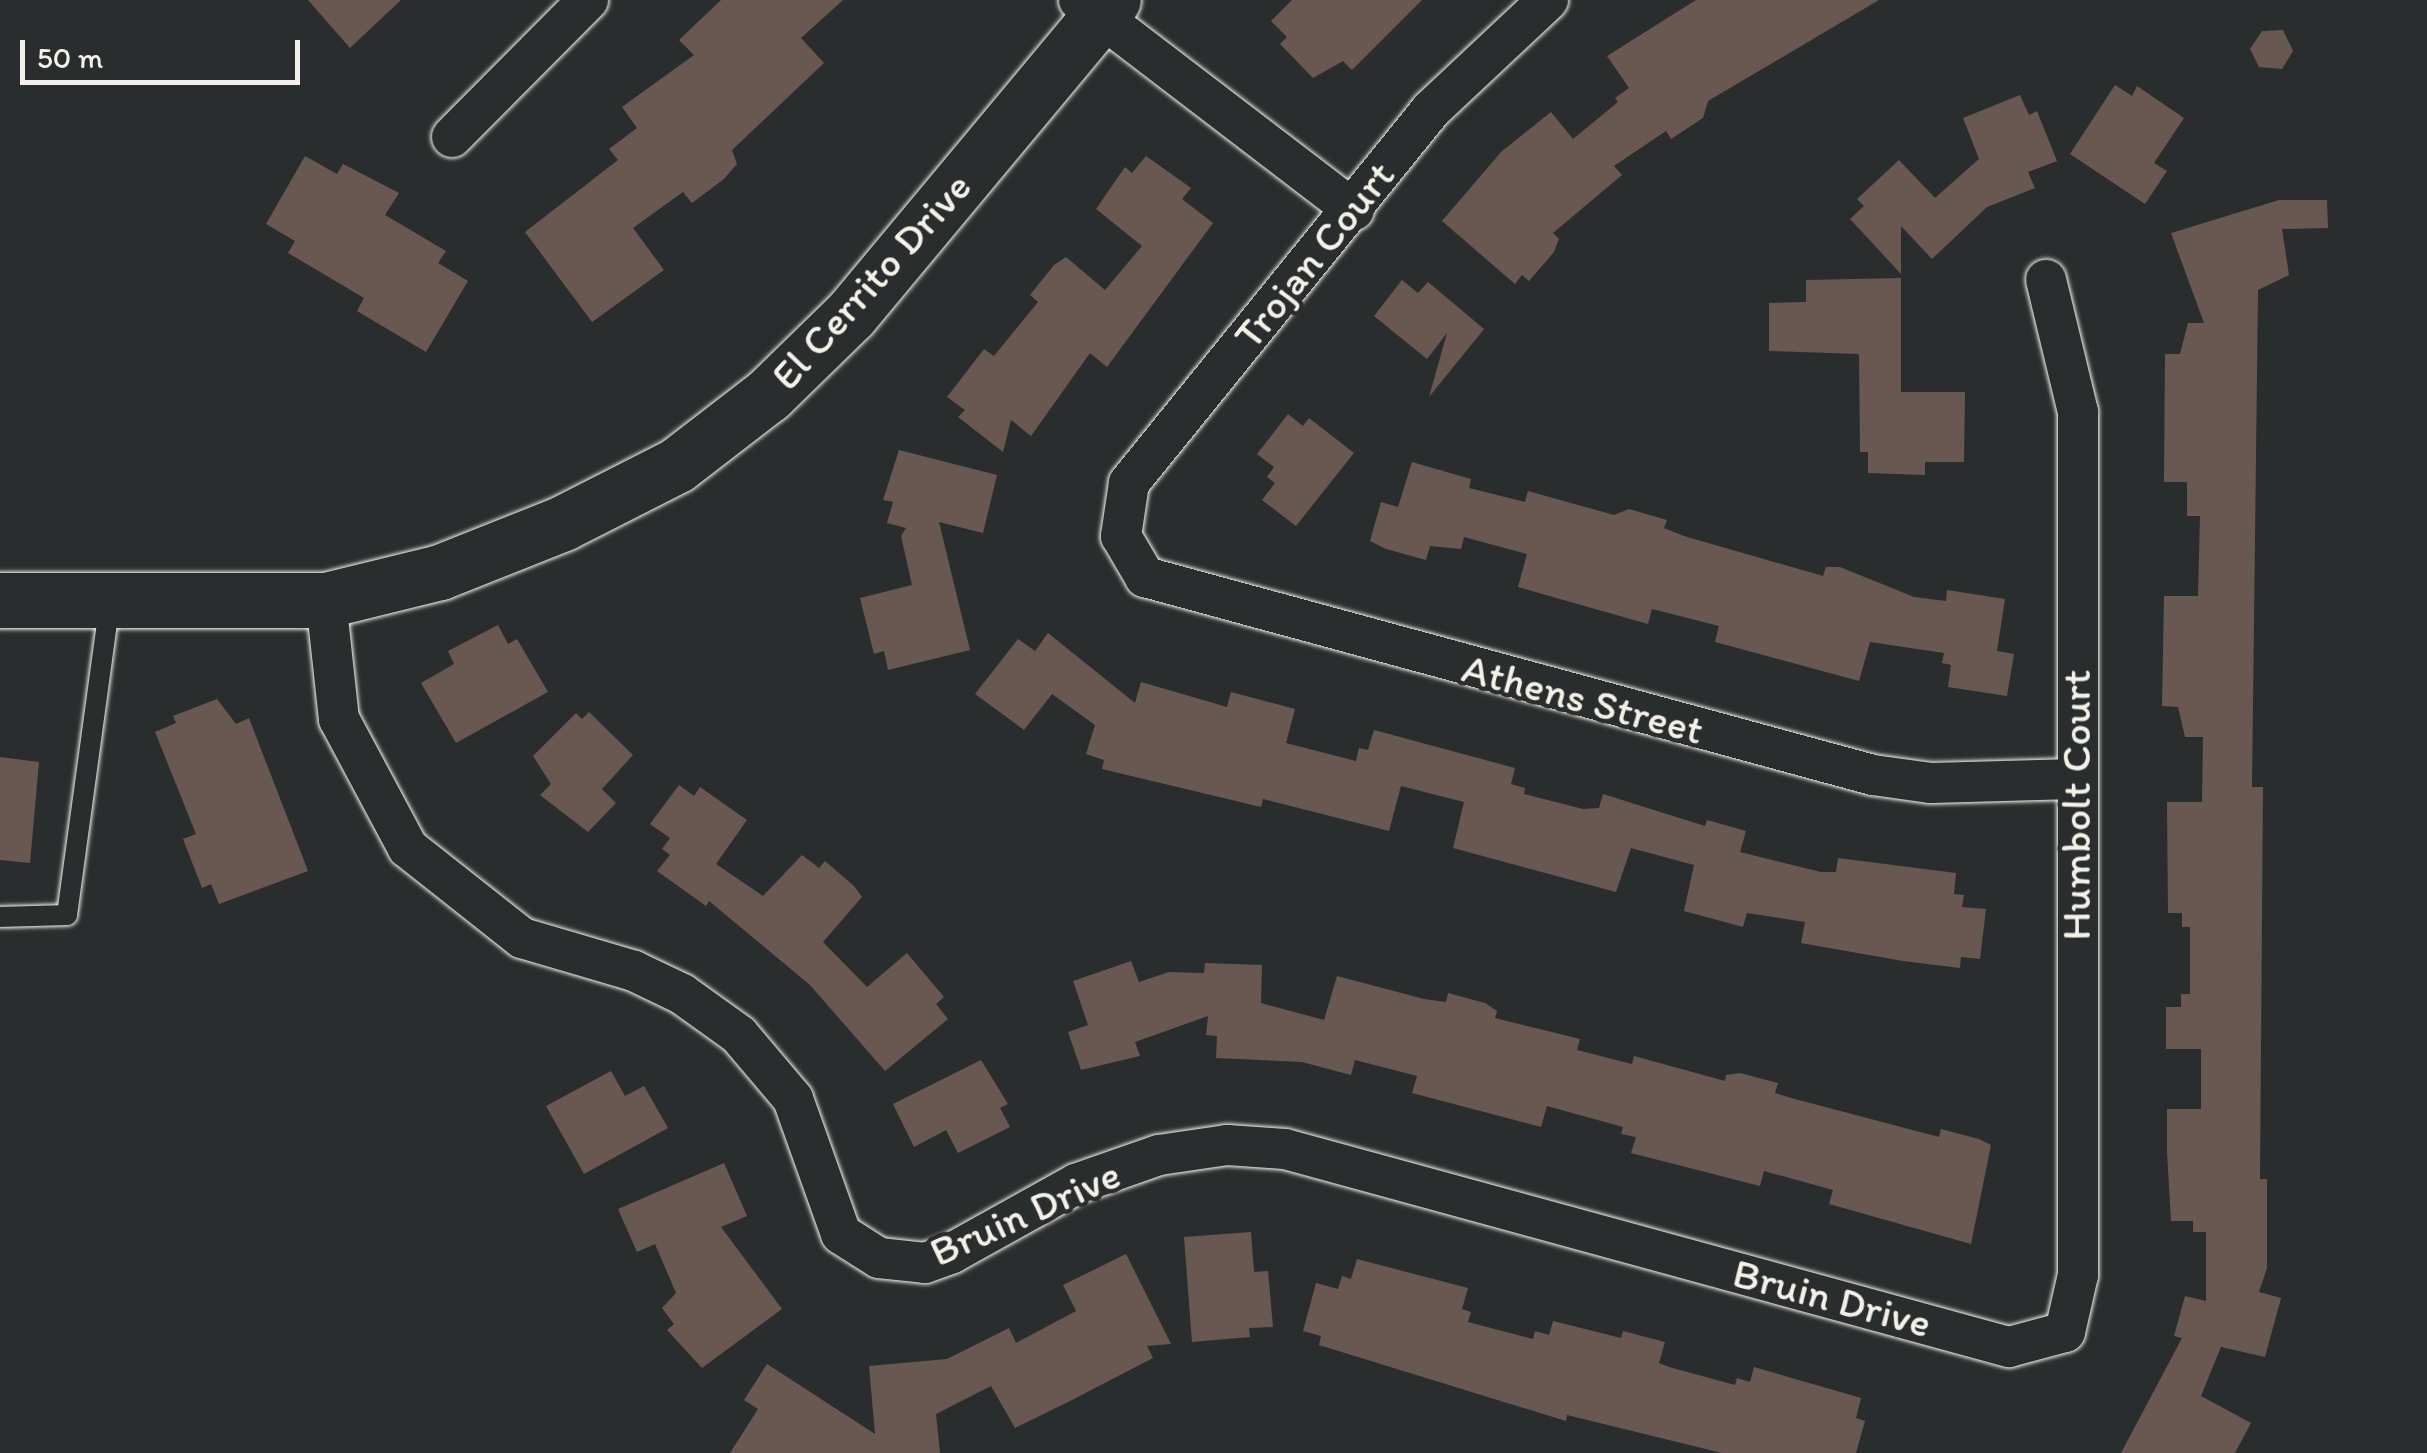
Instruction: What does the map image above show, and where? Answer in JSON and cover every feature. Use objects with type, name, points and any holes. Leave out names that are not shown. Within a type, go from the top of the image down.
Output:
[{"type":"street","points":[[452,137],[588,0]]},
{"type":"street","name":"Trojan Court","points":[[1122,536],[1129,483],[1354,210],[1430,110],[1548,0]]},
{"type":"street","points":[[1097,6],[1354,210]]},
{"type":"street","name":"El Cerrito Drive","points":[[0,600],[326,600],[440,572],[563,523],[677,465],[768,395],[851,314],[1097,6]]},
{"type":"street","name":"Humbolt Court","points":[[2046,280],[2078,412],[2078,1274],[2066,1332]]},
{"type":"street","name":"Athens Street","points":[[1122,536],[1145,578],[1185,592],[1873,775],[1931,783],[2075,779]]},
{"type":"street","name":"Bruin Drive","points":[[326,600],[338,719],[408,848],[522,938],[634,971],[682,994],[739,1036],[793,1100],[841,1234],[879,1258],[925,1263],[1076,1184],[1159,1155],[1227,1145],[1325,1158],[2010,1347],[2066,1332]]},
{"type":"lane","points":[[0,917],[67,915],[111,600]]},
{"type":"building","points":[[308,0],[401,0],[350,48]]},
{"type":"building","points":[[721,0],[843,0],[801,38],[824,63],[732,150],[737,164],[724,179],[692,203],[683,192],[633,228],[664,270],[592,322],[525,232],[618,160],[609,149],[637,128],[622,107],[694,55],[679,40]]},
{"type":"building","points":[[1292,0],[1422,0],[1352,70],[1343,61],[1313,78],[1280,44],[1287,37],[1271,21]]},
{"type":"building","points":[[1696,0],[1879,0],[1708,101],[1703,118],[1671,139],[1666,131],[1614,166],[1622,175],[1553,233],[1559,239],[1554,252],[1529,281],[1522,275],[1515,284],[1442,221],[1501,152],[1551,112],[1573,139],[1618,102],[1615,98],[1629,88],[1607,56]]},
{"type":"building","points":[[2283,30],[2293,51],[2282,69],[2259,67],[2250,49],[2262,31]]},
{"type":"building","points":[[2115,85],[2132,96],[2137,86],[2184,118],[2154,163],[2167,171],[2145,204],[2070,154]]},
{"type":"building","points":[[2020,95],[2029,115],[2037,111],[2057,161],[2028,172],[2035,188],[1987,207],[1932,259],[1901,226],[1901,274],[1850,219],[1864,206],[1857,199],[1899,160],[1935,198],[1979,159],[1963,118]]},
{"type":"building","points":[[305,156],[337,174],[343,164],[399,193],[385,215],[446,251],[438,263],[468,281],[426,352],[357,311],[364,298],[288,253],[295,241],[266,224]]},
{"type":"building","points":[[1146,156],[1191,188],[1182,199],[1213,223],[1107,367],[1090,353],[1031,436],[1011,420],[1003,452],[958,417],[965,410],[947,397],[984,349],[994,356],[1038,302],[1030,295],[1054,265],[1066,257],[1105,290],[1142,246],[1096,209],[1125,167],[1132,173]]},
{"type":"building","points":[[2279,200],[2327,200],[2328,228],[2282,229],[2289,275],[2258,290],[2252,787],[2263,787],[2260,1179],[2267,1179],[2267,1268],[2259,1292],[2281,1298],[2265,1357],[2221,1347],[2201,1396],[2251,1423],[2235,1453],[2121,1453],[2182,1338],[2174,1336],[2185,1296],[2206,1301],[2206,1232],[2193,1232],[2193,1221],[2171,1221],[2167,1151],[2167,1109],[2201,1109],[2201,1049],[2166,1049],[2166,1007],[2181,1007],[2181,994],[2190,994],[2190,927],[2182,927],[2182,913],[2168,913],[2167,802],[2202,802],[2203,737],[2185,737],[2178,707],[2162,706],[2164,596],[2198,596],[2200,516],[2187,516],[2187,482],[2164,482],[2165,354],[2180,354],[2188,323],[2204,323],[2171,233]]},
{"type":"building","points":[[1901,278],[1901,392],[1965,392],[1964,462],[1925,462],[1925,475],[1868,473],[1868,452],[1860,452],[1859,354],[1769,351],[1769,303],[1806,302],[1806,280]]},
{"type":"building","points":[[1402,280],[1418,293],[1428,282],[1484,329],[1429,397],[1447,333],[1427,359],[1374,316]]},
{"type":"building","points":[[1288,414],[1303,426],[1309,418],[1354,453],[1296,526],[1262,500],[1275,483],[1267,477],[1274,467],[1257,454]]},
{"type":"building","points":[[899,450],[997,475],[983,533],[939,522],[970,650],[888,670],[884,651],[874,654],[860,598],[912,585],[901,536],[906,528],[887,523],[893,502],[883,500]]},
{"type":"building","points":[[1412,462],[1471,479],[1469,488],[1525,502],[1528,491],[1614,515],[1629,509],[1667,520],[1664,528],[1684,536],[1823,576],[1826,567],[1840,567],[1914,597],[1946,601],[1947,590],[2005,599],[1997,651],[2014,654],[2007,696],[1948,687],[1951,665],[1942,663],[1944,653],[1870,642],[1859,681],[1715,642],[1719,626],[1652,609],[1648,624],[1518,587],[1527,554],[1464,537],[1461,549],[1430,546],[1426,560],[1386,549],[1370,541],[1381,502],[1398,507]]},
{"type":"building","points":[[498,625],[508,644],[517,639],[548,692],[456,743],[421,683],[454,664],[448,651]]},
{"type":"building","points":[[1048,633],[1135,703],[1141,682],[1227,707],[1231,692],[1295,709],[1286,743],[1356,761],[1359,748],[1368,750],[1374,730],[1515,768],[1511,784],[1525,788],[1524,794],[1583,809],[1599,808],[1603,794],[1705,826],[1707,820],[1746,831],[1740,852],[1821,872],[1836,872],[1838,858],[1956,873],[1954,894],[1964,895],[1962,907],[1986,909],[1980,959],[1961,957],[1960,968],[1903,961],[1801,943],[1805,922],[1747,913],[1743,927],[1684,911],[1694,865],[1631,848],[1616,892],[1453,848],[1464,802],[1401,786],[1389,831],[1263,799],[1261,807],[1102,769],[1104,760],[1086,754],[1095,725],[1052,694],[1024,730],[975,694],[1018,639],[1035,651]]},
{"type":"building","points":[[217,699],[236,724],[249,718],[308,871],[219,904],[211,884],[202,888],[183,839],[196,834],[155,732],[176,723],[173,716]]},
{"type":"building","points":[[589,712],[633,755],[602,789],[616,803],[588,832],[540,795],[551,784],[533,756],[576,713],[582,719]]},
{"type":"building","points":[[0,757],[39,762],[30,863],[0,860]]},
{"type":"building","points":[[679,785],[694,796],[700,787],[747,820],[716,864],[763,896],[802,855],[819,868],[825,861],[854,886],[862,897],[823,942],[867,987],[907,953],[944,997],[936,1004],[948,1019],[885,1071],[810,985],[709,901],[706,906],[657,871],[670,855],[662,849],[670,838],[650,824]]},
{"type":"building","points":[[1131,961],[1139,982],[1169,972],[1204,973],[1205,963],[1262,965],[1261,1003],[1324,1020],[1337,976],[1424,999],[1446,1002],[1448,993],[1485,1003],[1497,1011],[1495,1018],[1580,1039],[1577,1050],[1632,1064],[1634,1056],[1725,1081],[1726,1075],[1740,1073],[1778,1083],[1775,1093],[1795,1099],[1939,1137],[1941,1129],[1979,1139],[1991,1145],[1971,1244],[1829,1204],[1833,1190],[1764,1171],[1760,1186],[1631,1153],[1636,1137],[1621,1134],[1623,1127],[1547,1106],[1541,1127],[1412,1093],[1417,1076],[1355,1060],[1351,1075],[1302,1062],[1216,1058],[1217,1036],[1206,1035],[1208,1016],[1135,1042],[1140,1056],[1081,1070],[1068,1032],[1088,1025],[1073,981]]},
{"type":"building","points":[[981,1060],[1008,1104],[1000,1108],[1010,1127],[958,1153],[946,1130],[914,1147],[893,1104]]},
{"type":"building","points":[[611,1071],[625,1096],[644,1086],[668,1128],[584,1174],[546,1106]]},
{"type":"building","points":[[724,1163],[747,1216],[721,1227],[782,1309],[702,1368],[667,1330],[674,1324],[662,1308],[676,1293],[655,1244],[637,1252],[618,1209]]},
{"type":"building","points":[[1251,1232],[1254,1272],[1268,1271],[1273,1327],[1249,1328],[1250,1337],[1192,1342],[1184,1237]]},
{"type":"building","points":[[1126,1254],[1171,1344],[1147,1346],[1153,1358],[1070,1401],[1015,1428],[991,1386],[936,1414],[940,1453],[730,1453],[758,1409],[744,1400],[767,1364],[875,1434],[869,1366],[947,1359],[1009,1328],[1016,1343],[1076,1311],[1063,1285]]},
{"type":"building","points":[[1357,1259],[1468,1288],[1462,1309],[1471,1312],[1468,1322],[1533,1339],[1535,1331],[1549,1335],[1553,1321],[1621,1338],[1623,1331],[1665,1342],[1659,1363],[1669,1367],[1735,1385],[1737,1378],[1750,1382],[1754,1367],[1861,1398],[1856,1418],[1865,1421],[1856,1453],[1722,1453],[1567,1415],[1566,1421],[1319,1345],[1321,1336],[1303,1331],[1316,1283],[1338,1289],[1342,1276],[1351,1279]]}]
